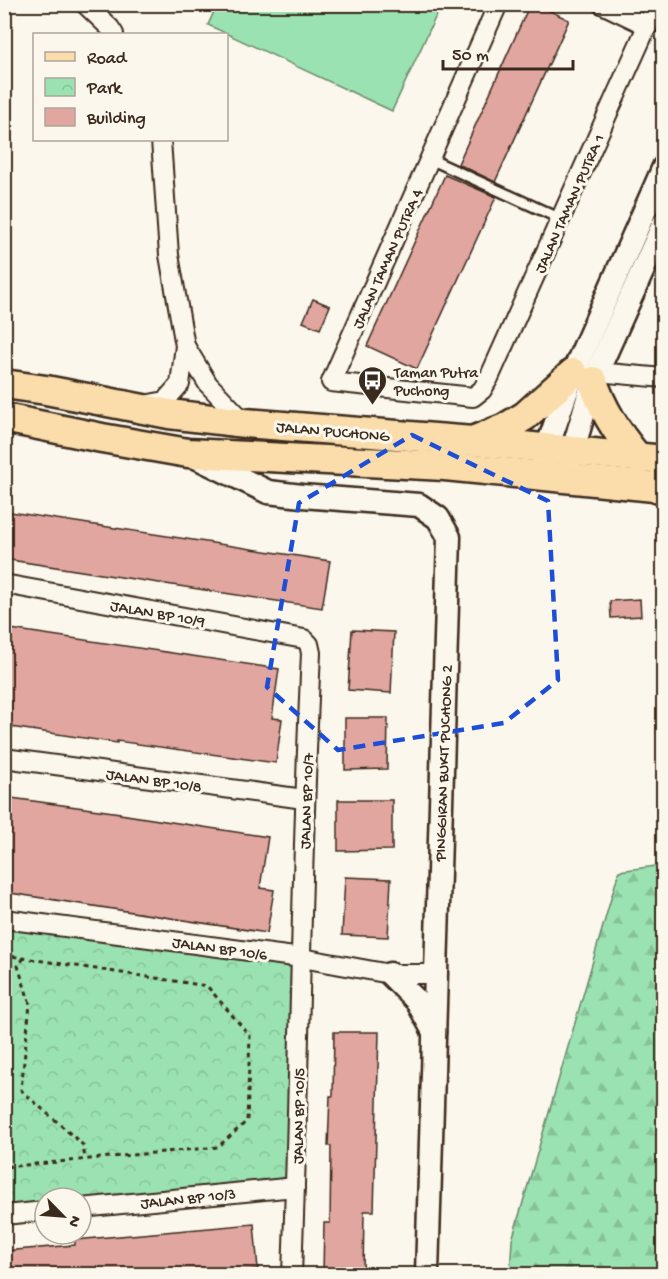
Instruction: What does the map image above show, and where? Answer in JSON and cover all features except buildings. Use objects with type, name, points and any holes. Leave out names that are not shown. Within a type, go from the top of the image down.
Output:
[{"type":"main road","points":[[473,441],[505,428],[588,375],[615,430],[651,459]]},
{"type":"main road","name":"JALAN PUCHONG","points":[[4,384],[169,414],[244,423],[473,441],[663,488]]},
{"type":"main road","name":"JALAN PUCHONG","points":[[4,417],[188,453],[445,466],[651,459]]},
{"type":"street","points":[[85,4],[113,33]]},
{"type":"street","name":"JALAN TAMAN PUTRA 4","points":[[473,397],[331,382],[498,4]]},
{"type":"street","points":[[602,4],[648,26]]},
{"type":"street","name":"JALAN TAMAN PUTRA 1","points":[[473,397],[482,390],[489,378],[657,4]]},
{"type":"street","points":[[133,407],[165,401],[180,384],[185,346],[169,255],[161,141]]},
{"type":"street","points":[[557,463],[663,167]]},
{"type":"street","points":[[588,375],[663,223]]},
{"type":"street","points":[[185,346],[208,384],[244,423]]},
{"type":"street","points":[[588,375],[663,378]]},
{"type":"street","name":"PINGGIRAN BUKIT PUCHONG 2","points":[[188,453],[268,492],[419,505],[438,518],[449,537],[427,1275]]},
{"type":"street","name":"JALAN BP 10/9","points":[[4,584],[304,639],[309,644]]},
{"type":"street","name":"JALAN BP 10/7","points":[[302,958],[304,799],[311,653],[309,644]]},
{"type":"street","name":"JALAN BP 10/8","points":[[4,758],[304,799]]},
{"type":"street","name":"JALAN BP 10/6","points":[[4,919],[302,958],[390,974],[435,974]]},
{"type":"street","name":"JALAN BP 10/5","points":[[292,1275],[302,958]]},
{"type":"street","points":[[390,974],[417,1001],[435,1033]]},
{"type":"street","name":"JALAN BP 10/3","points":[[93,1207],[295,1187]]},
{"type":"street","points":[[4,1215],[33,1212]]},
{"type":"lane","points":[[430,159],[561,219]]},
{"type":"path","points":[[4,955],[207,986],[250,1036],[247,1121],[218,1147],[4,1167]]},
{"type":"path","points":[[24,958],[18,966],[30,1004],[21,1089],[83,1145],[85,1159]]},
{"type":"highlighted area","points":[[412,435],[548,501],[558,680],[504,723],[338,750],[267,687],[299,503]]},
{"type":"green space","points":[[217,4],[441,5],[392,111],[208,25]]},
{"type":"green space","points":[[663,865],[663,1274],[510,1274],[512,1240],[619,871]]},
{"type":"green space","points":[[5,919],[302,958],[295,1187],[93,1207],[93,1186],[33,1186],[33,1212],[5,1215]]},
{"type":"place","name":"Taman Putra Puchong","points":[[373,406]]}]
